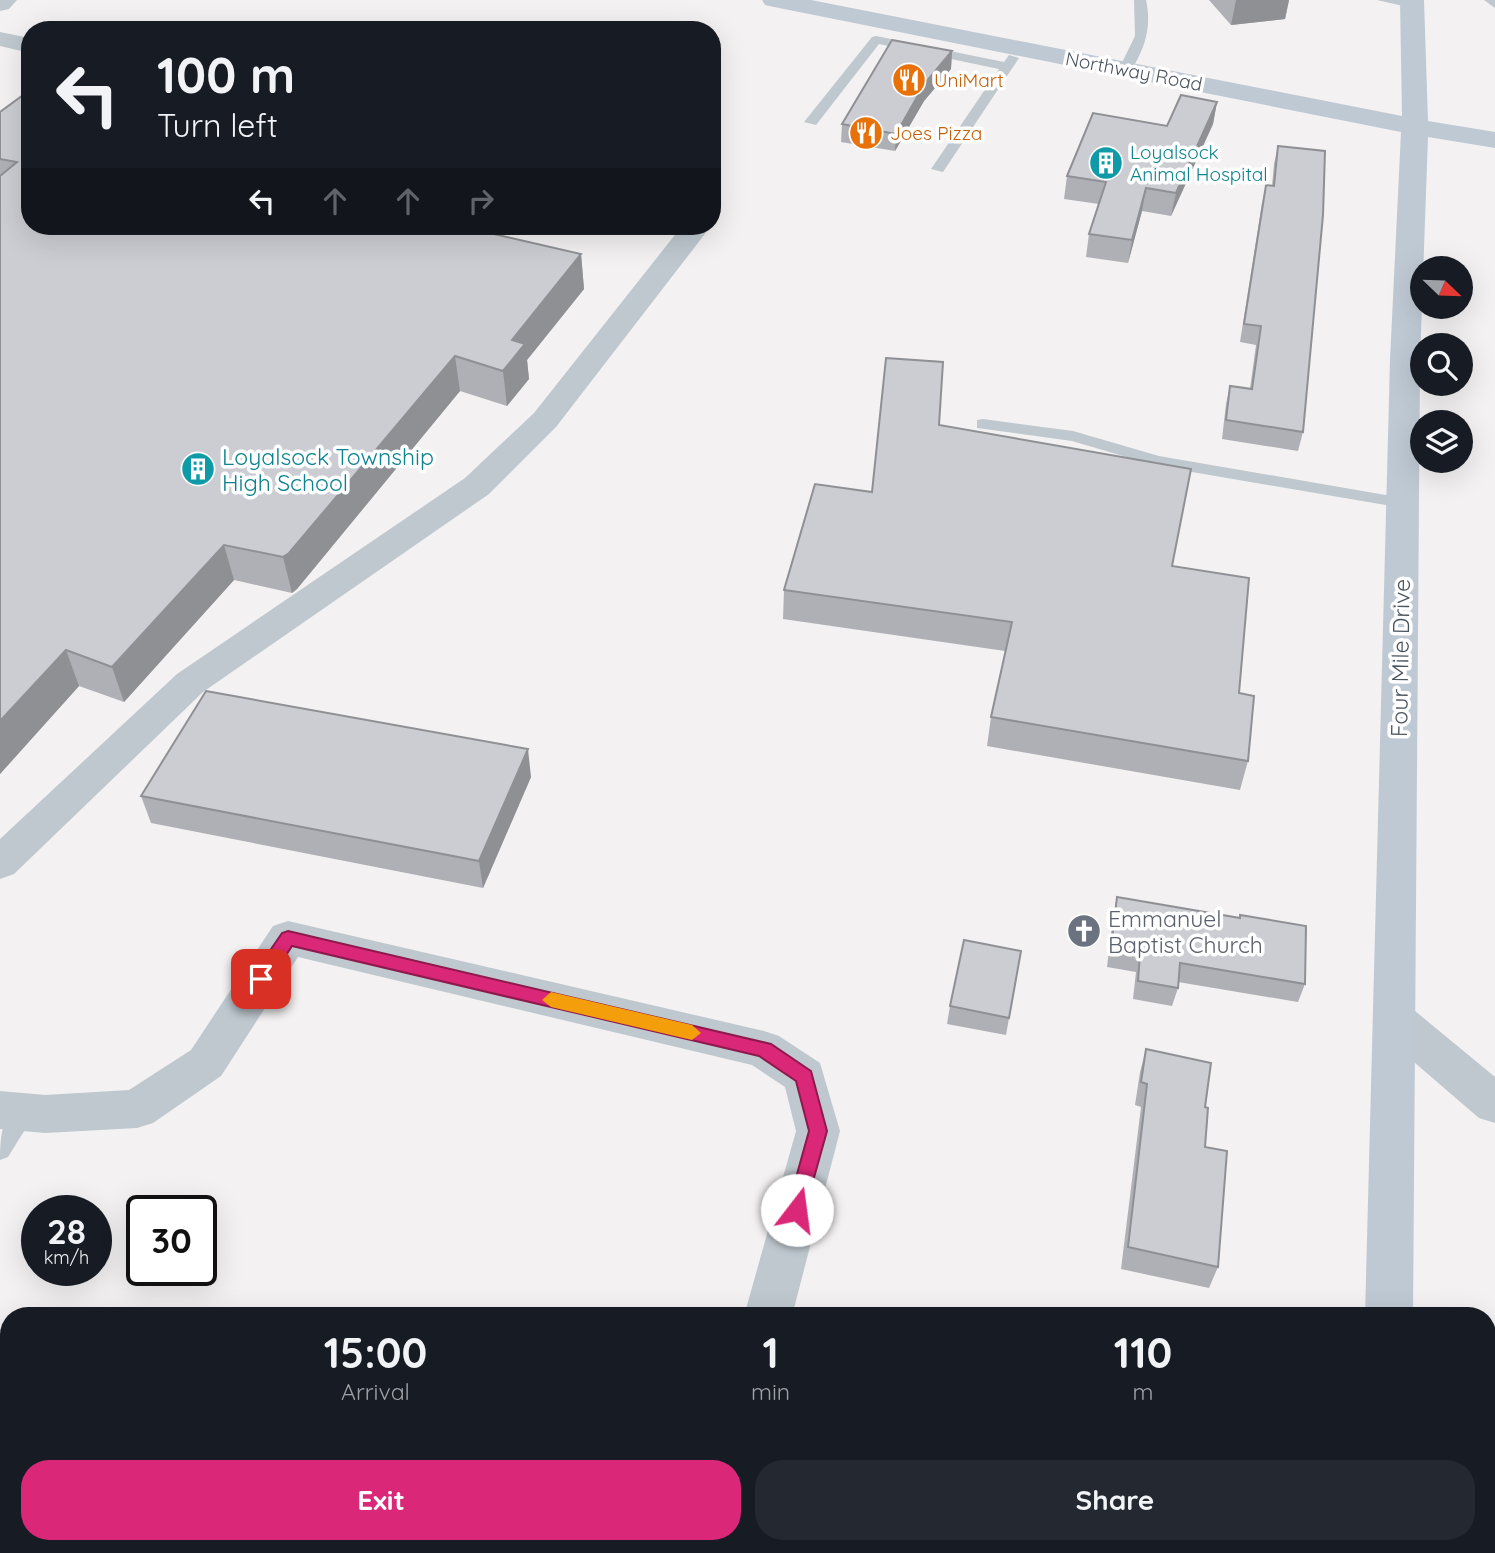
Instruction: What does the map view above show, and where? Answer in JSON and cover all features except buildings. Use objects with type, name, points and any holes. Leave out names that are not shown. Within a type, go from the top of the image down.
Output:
[{"type":"street","points":[[0,4],[5,0]]},
{"type":"street","name":"Northway Road","points":[[774,0],[883,32],[1014,58],[1125,69],[1415,127],[1495,140]]},
{"type":"street","name":"Four Mile Drive","points":[[1390,1307],[1405,360],[1415,127],[1412,2]]},
{"type":"street","points":[[0,39],[21,44]]},
{"type":"street","points":[[0,863],[190,683],[477,486],[545,420],[690,235]]},
{"type":"street","points":[[12,1111],[137,1109],[206,1063],[288,938],[764,1049],[804,1076],[818,1131],[770,1307]]},
{"type":"street","points":[[1394,1019],[1495,1104]]},
{"type":"lane","points":[[1125,69],[1137,52],[1142,37],[1144,13],[1140,0]]},
{"type":"lane","points":[[1383,0],[1412,2]]},
{"type":"lane","points":[[811,122],[883,32]]},
{"type":"lane","points":[[938,169],[1014,58]]},
{"type":"lane","points":[[983,424],[1073,436],[1157,461],[1403,503]]},
{"type":"lane","points":[[0,1150],[12,1111]]},
{"type":"slow traffic","points":[[551,1000],[692,1033]]},
{"type":"place","name":"UniMart","points":[[909,80]]},
{"type":"place","name":"Joes Pizza","points":[[866,133]]},
{"type":"place","name":"Loyalsock Animal Hospital","points":[[1106,163]]},
{"type":"place","name":"Loyalsock Township High School","points":[[198,469]]},
{"type":"place","name":"Emmanuel Baptist Church","points":[[1084,931]]},
{"type":"route","points":[[261,979],[288,938],[764,1049],[804,1076],[818,1131],[797,1210]]}]
